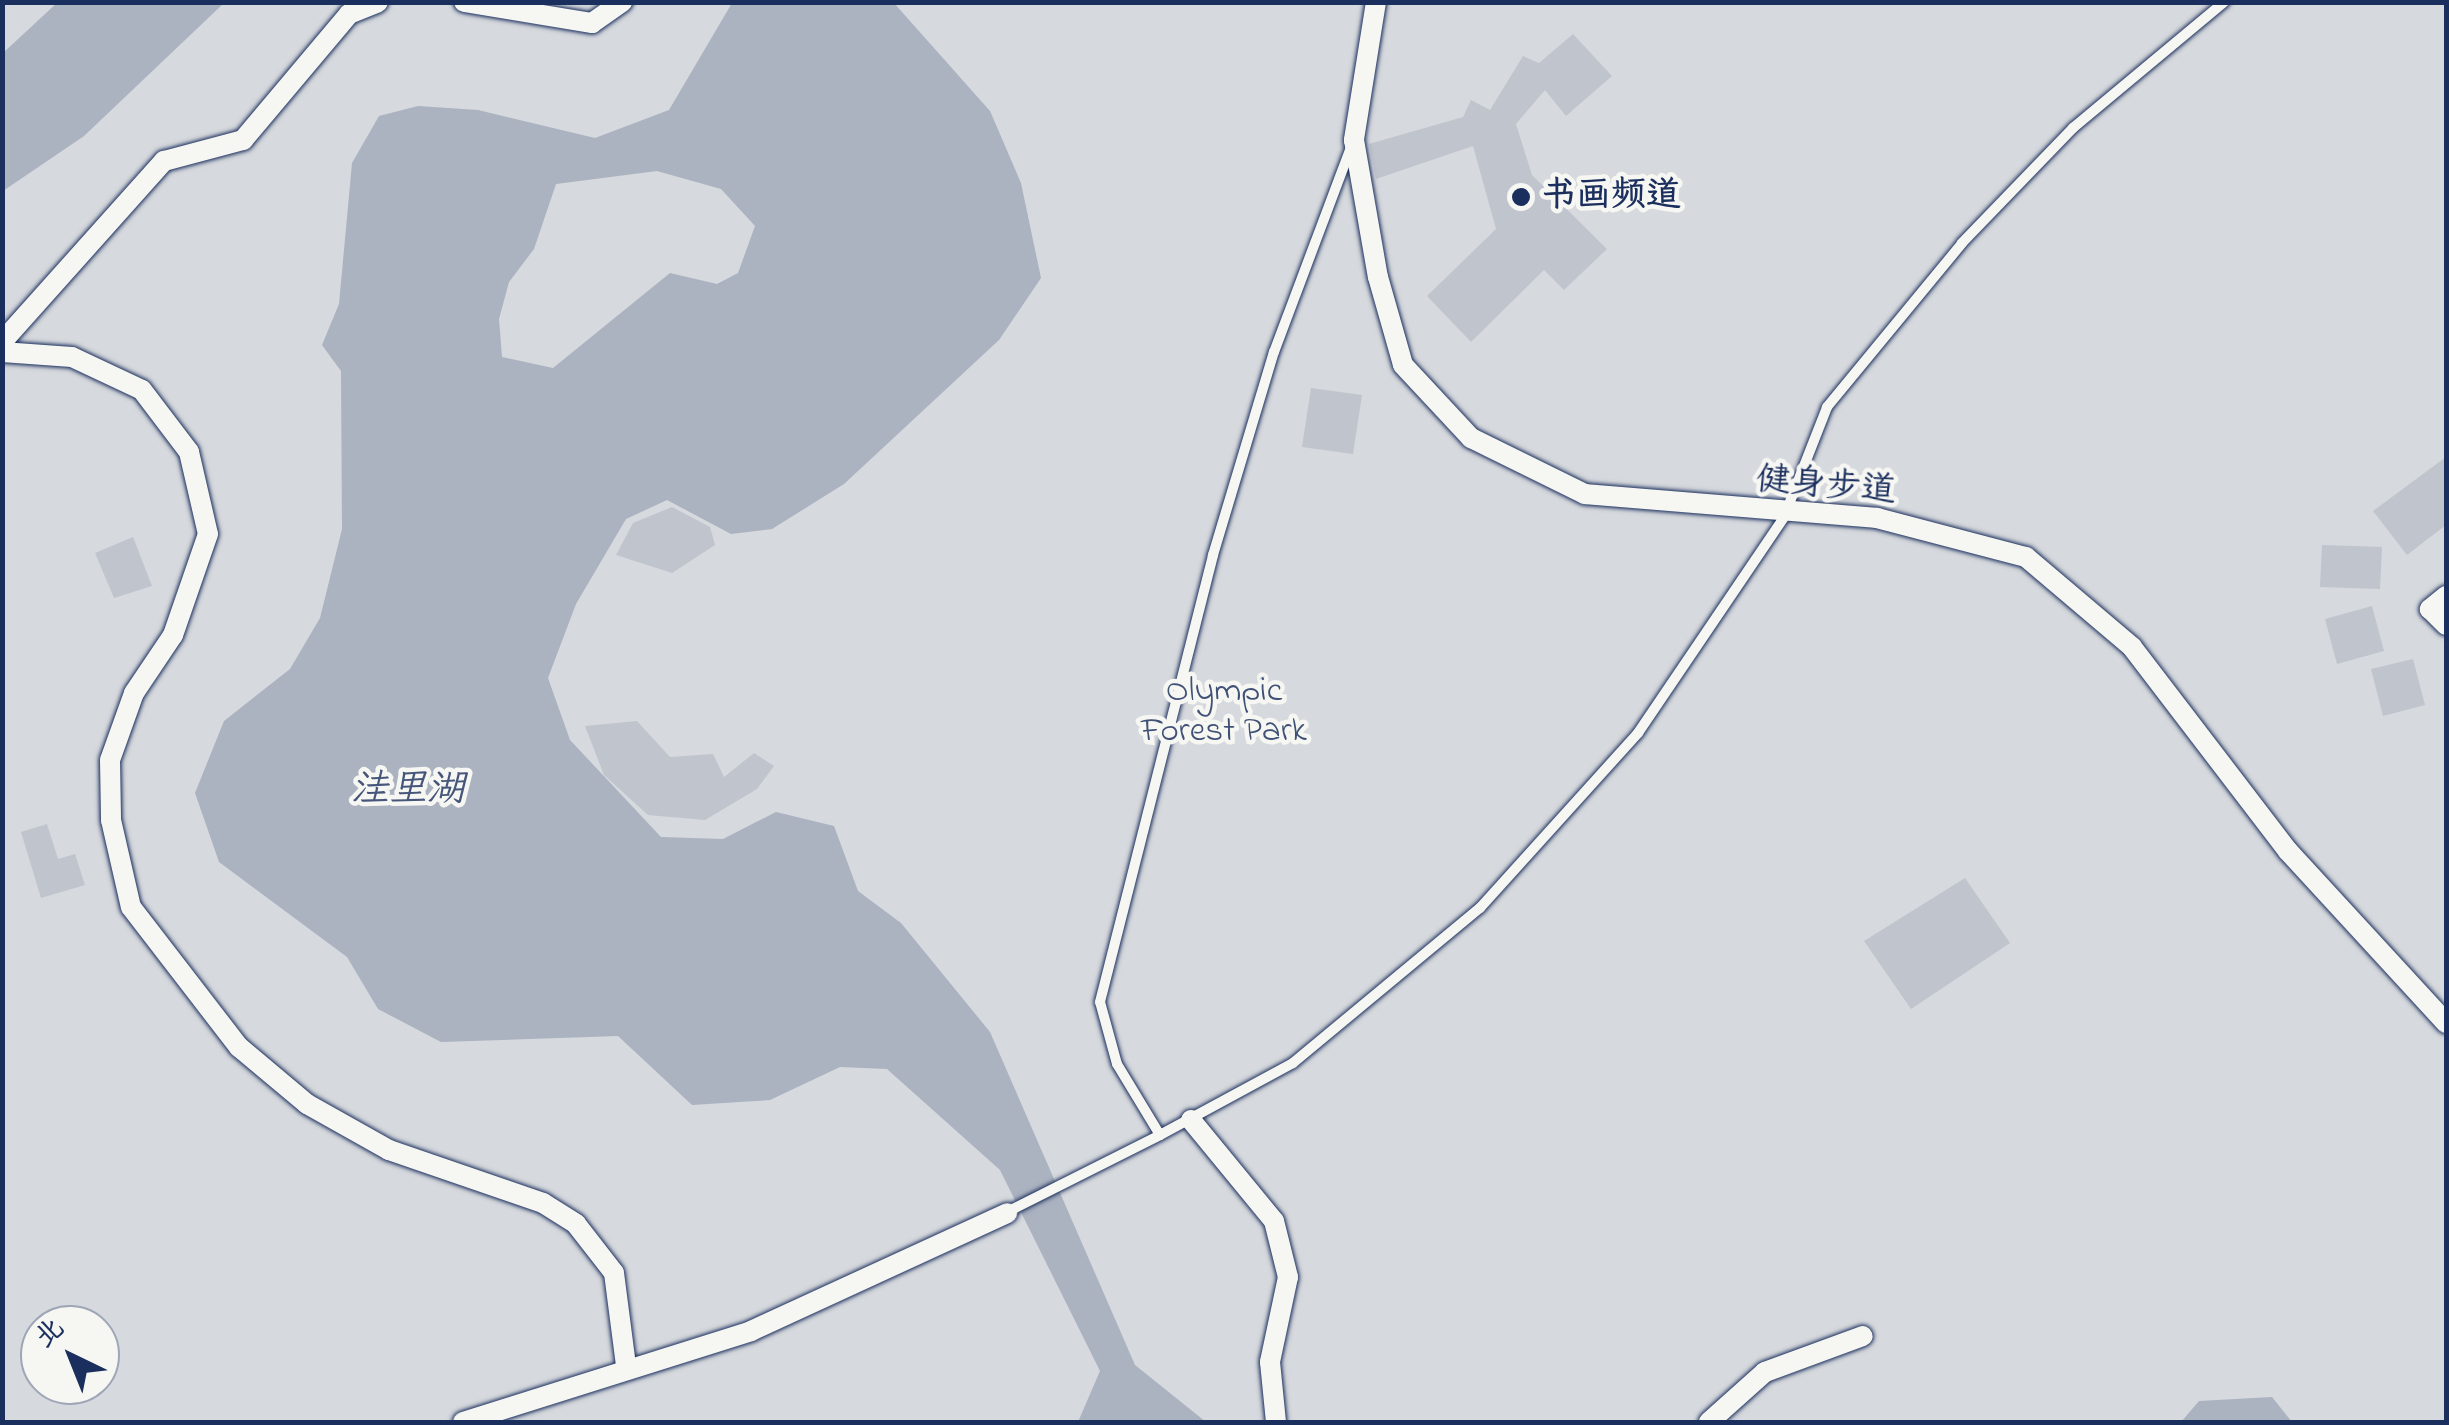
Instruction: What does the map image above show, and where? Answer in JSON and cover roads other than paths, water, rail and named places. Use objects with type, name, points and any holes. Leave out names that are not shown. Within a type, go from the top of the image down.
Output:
[{"type":"street","points":[[2,342],[164,160],[243,140],[348,14],[378,2]]},
{"type":"street","points":[[464,2],[592,24],[622,2]]},
{"type":"street","name":"健身步道","points":[[1376,2],[1354,140],[1403,364],[1471,438],[1585,494],[1784,517],[1877,518],[2026,558],[2132,648],[2288,851],[2446,1023]]},
{"type":"street","points":[[2,352],[72,357],[142,390],[189,452],[208,534],[172,635],[134,694],[110,760],[111,820],[131,907],[240,1047],[307,1104],[389,1150],[543,1203],[576,1224],[614,1273],[626,1365]]},
{"type":"street","points":[[2446,596],[2430,608],[2446,625]]},
{"type":"street","points":[[1190,1120],[1274,1221],[1288,1278],[1270,1362],[1276,1422]]},
{"type":"street","points":[[463,1422],[626,1365],[751,1331],[1006,1213]]},
{"type":"street","points":[[1708,1422],[1765,1372],[1863,1336]]},
{"type":"lane","points":[[1006,1213],[1190,1120],[1293,1062],[1480,908],[1638,733],[1784,517],[1827,407],[1962,243],[2073,128],[2224,2]]},
{"type":"lane","points":[[1160,1134],[1117,1064],[1100,1002],[1213,555],[1274,352],[1354,140]]},
{"type":"water","points":[[58,2],[224,3],[84,136],[3,191],[3,53]]},
{"type":"water","name":"洼里湖","points":[[732,3],[894,3],[990,111],[1021,183],[1041,278],[999,340],[844,484],[772,529],[731,534],[667,500],[626,519],[576,604],[548,678],[570,740],[661,837],[723,839],[776,812],[834,826],[858,891],[901,923],[990,1032],[1135,1365],[1206,1422],[1078,1422],[1100,1371],[1000,1170],[887,1069],[840,1067],[770,1100],[692,1105],[618,1036],[441,1042],[378,1009],[347,957],[219,862],[195,793],[224,721],[290,669],[320,618],[342,529],[341,371],[322,345],[339,304],[352,163],[379,116],[418,106],[478,110],[595,138],[669,110]],"holes":[[[657,171],[721,189],[755,226],[738,273],[717,284],[670,273],[553,368],[502,357],[499,319],[509,282],[534,249],[556,184]]]},
{"type":"water","points":[[2272,1397],[2292,1422],[2181,1422],[2199,1401]]},
{"type":"place","name":"书画频道","points":[[1521,197]]},
{"type":"park label","name":"Olympic Forest Park","points":[[1224,712]]}]
